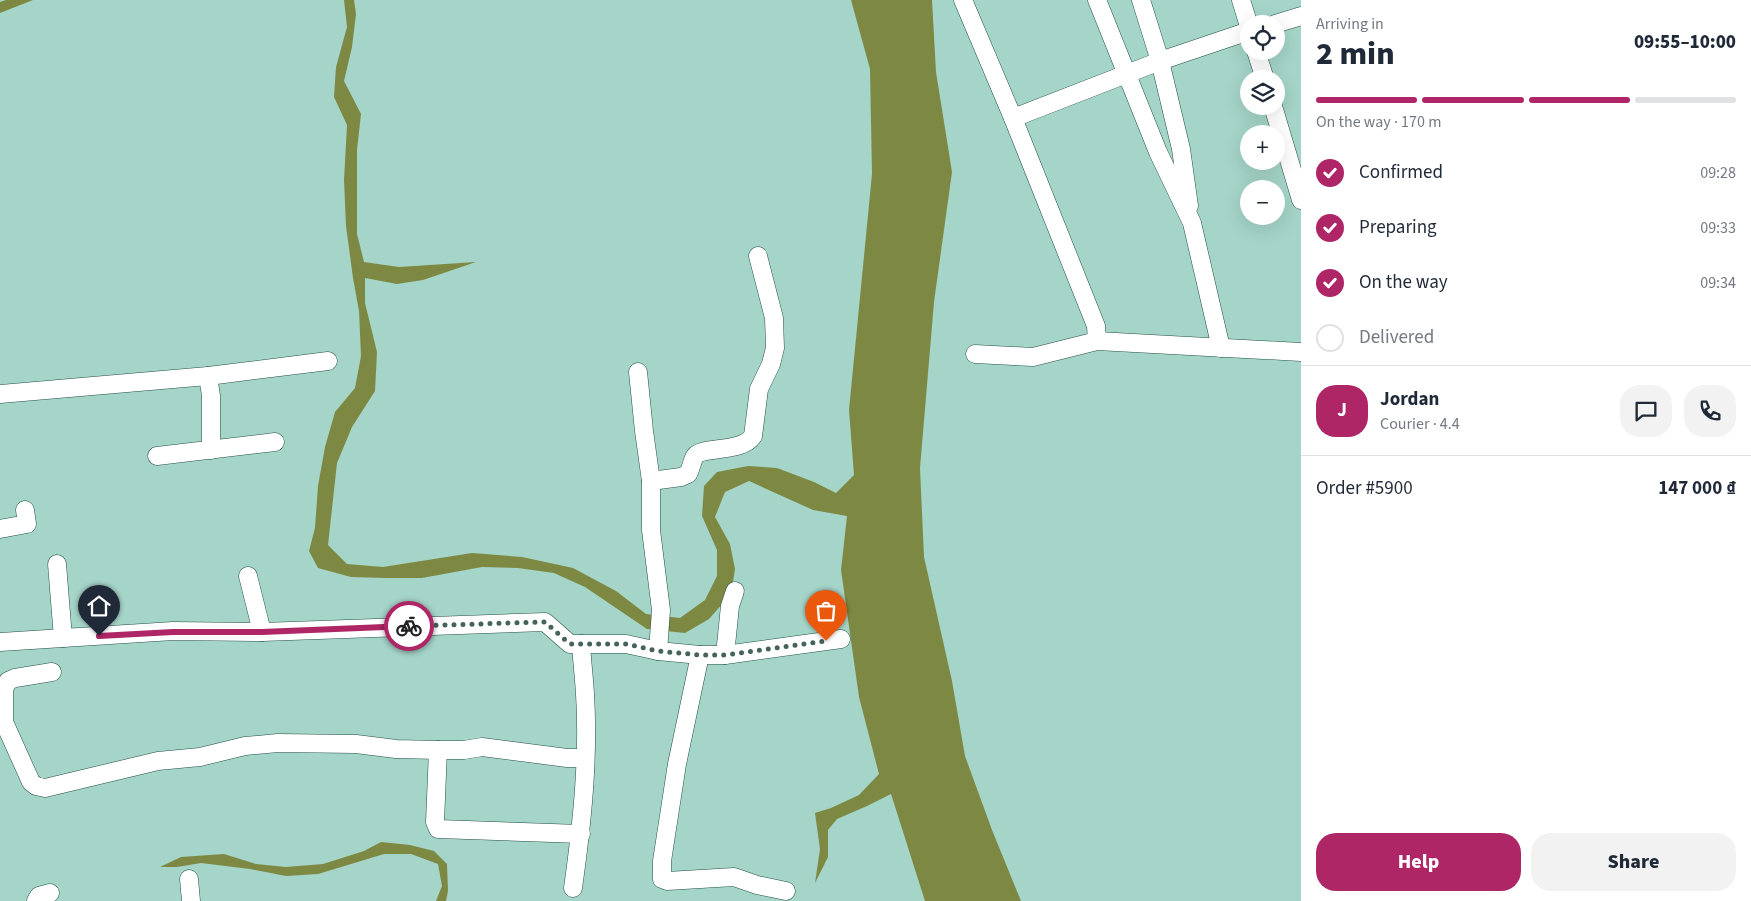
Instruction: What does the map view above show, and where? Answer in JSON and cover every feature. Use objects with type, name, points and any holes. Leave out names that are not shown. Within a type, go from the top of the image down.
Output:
[{"type":"street","points":[[963,0],[1013,118],[1096,326],[1097,342]]},
{"type":"street","points":[[1097,0],[1158,152],[1192,223]]},
{"type":"street","points":[[1141,0],[1160,61],[1181,149],[1192,223],[1220,348]]},
{"type":"street","points":[[1241,0],[1246,15]]},
{"type":"street","points":[[1285,21],[1301,16]]},
{"type":"street","points":[[1013,118],[1160,61],[1240,34]]},
{"type":"street","points":[[1276,115],[1301,200]]},
{"type":"street","points":[[651,481],[688,474],[696,456],[700,453],[726,449],[750,440],[753,436],[759,390],[771,364],[775,348],[774,318],[758,256]]},
{"type":"street","points":[[975,354],[1033,357],[1097,342],[1301,352]]},
{"type":"street","points":[[0,394],[208,376],[328,361]]},
{"type":"street","points":[[638,372],[651,481],[651,530],[660,623],[658,651]]},
{"type":"street","points":[[208,376],[211,396],[211,450]]},
{"type":"street","points":[[157,456],[275,442]]},
{"type":"street","points":[[0,528],[27,524],[25,510]]},
{"type":"street","points":[[57,564],[62,638]]},
{"type":"street","points":[[248,576],[262,632]]},
{"type":"street","points":[[725,655],[730,606],[735,591]]},
{"type":"street","points":[[0,642],[173,632],[262,632],[545,622],[570,644],[626,644],[658,651],[700,655],[725,655],[841,639]]},
{"type":"street","points":[[573,888],[581,834],[585,758],[585,694],[581,644]]},
{"type":"street","points":[[700,655],[677,764],[661,866],[662,879],[667,881],[734,877],[757,885],[786,891]]},
{"type":"street","points":[[52,672],[14,678],[8,681],[4,689],[4,722],[31,782],[36,786],[45,788],[158,761],[200,757],[253,745],[278,743],[356,744],[396,749],[438,750],[464,750],[482,747],[567,758],[585,758]]},
{"type":"street","points":[[438,750],[434,822],[438,829],[581,834]]},
{"type":"street","points":[[189,879],[192,901]]},
{"type":"shaded area","points":[[6,0],[33,0],[0,13],[0,2]]},
{"type":"shaded area","points":[[344,0],[354,0],[356,14],[352,47],[344,81],[361,114],[357,150],[357,234],[364,262],[399,267],[476,262],[423,280],[397,284],[365,278],[365,303],[377,352],[375,391],[352,427],[337,463],[328,545],[347,564],[383,567],[472,553],[522,557],[573,568],[616,591],[646,614],[680,618],[705,600],[717,576],[717,550],[702,516],[704,486],[717,472],[748,466],[777,468],[814,482],[836,493],[854,475],[849,410],[872,174],[870,69],[851,0],[932,0],[936,72],[952,172],[934,302],[920,468],[924,557],[952,681],[965,756],[1021,901],[925,901],[891,794],[837,819],[828,830],[828,857],[815,883],[820,849],[815,813],[859,795],[879,774],[859,697],[841,570],[847,516],[813,510],[749,481],[725,492],[715,517],[730,544],[735,569],[731,594],[709,619],[685,633],[647,629],[585,587],[554,573],[518,568],[482,567],[422,578],[386,578],[351,577],[318,568],[309,551],[315,528],[318,486],[325,447],[335,412],[355,388],[361,356],[359,311],[346,226],[344,180],[347,125],[334,97],[336,67],[347,27]]},
{"type":"shaded area","points":[[381,842],[410,845],[434,851],[447,864],[448,891],[446,901],[436,901],[442,886],[438,864],[411,854],[384,854],[318,874],[286,876],[201,863],[177,867],[160,867],[181,857],[224,854],[256,864],[286,867],[323,864],[364,851]]},
{"type":"way so far","points":[[409,626],[545,622],[570,644],[626,644],[658,651],[700,655],[725,655],[826,641]]},
{"type":"route","points":[[99,636],[173,632],[262,632],[409,626]]}]
